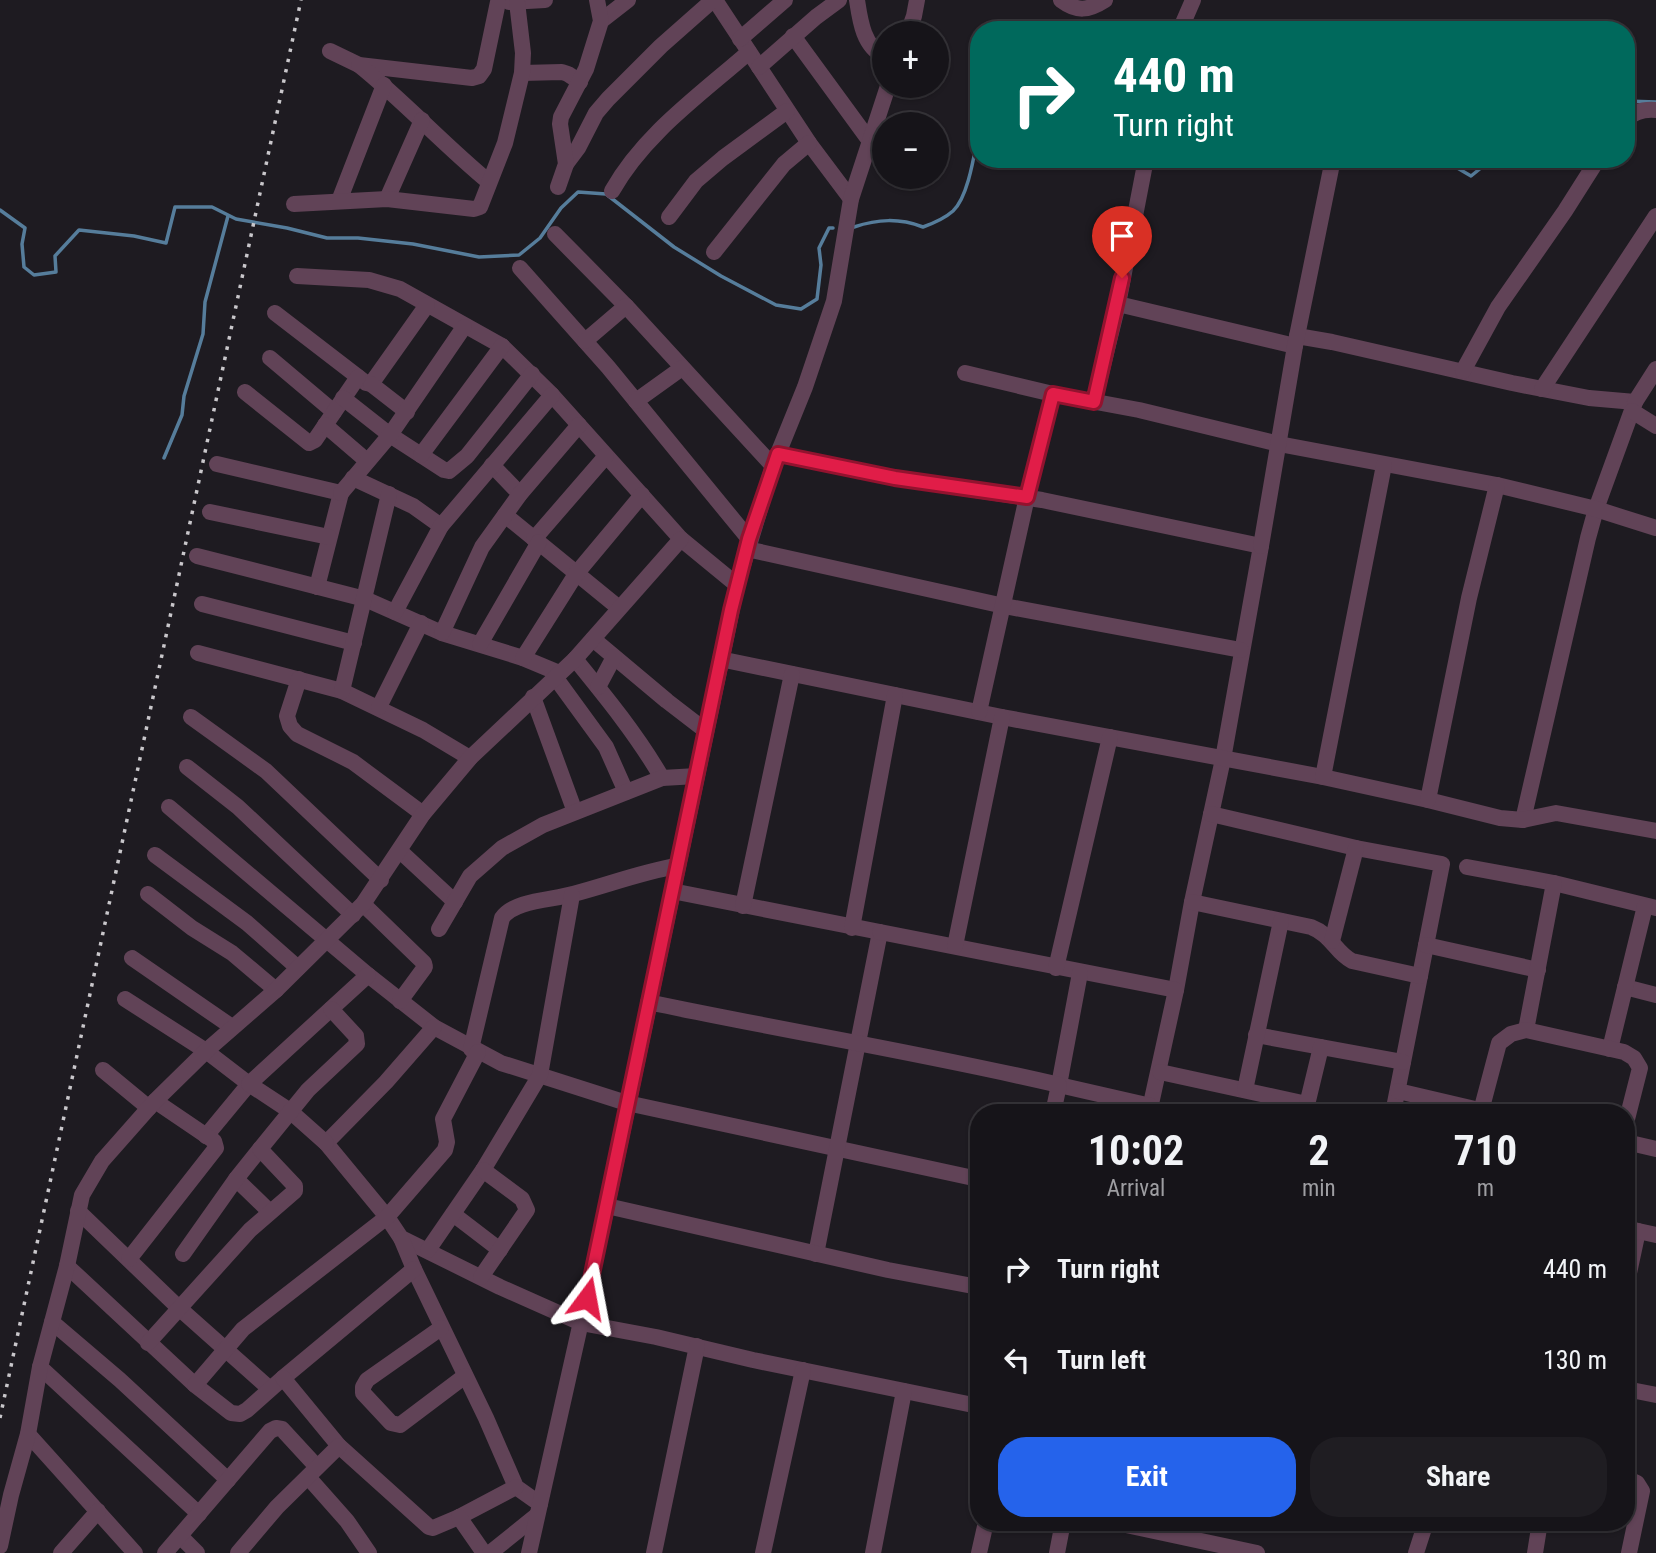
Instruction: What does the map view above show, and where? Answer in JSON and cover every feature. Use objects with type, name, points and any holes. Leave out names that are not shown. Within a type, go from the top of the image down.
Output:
[{"type":"street","points":[[506,1],[545,0]]},
{"type":"street","points":[[566,164],[560,124],[586,69],[601,21],[597,0]]},
{"type":"street","points":[[601,21],[628,0]]},
{"type":"street","points":[[558,187],[566,164],[578,148],[596,113],[661,46],[714,0],[809,143],[851,199]]},
{"type":"street","points":[[612,191],[626,167],[655,133],[745,46],[785,0]]},
{"type":"street","points":[[758,67],[839,0]]},
{"type":"street","points":[[857,0],[867,40],[872,47]]},
{"type":"street","points":[[912,21],[917,0]]},
{"type":"street","points":[[1061,0],[1078,10],[1088,9],[1105,0]]},
{"type":"street","points":[[1184,21],[1193,0]]},
{"type":"street","points":[[359,65],[472,78],[479,76],[484,69],[506,1]]},
{"type":"street","points":[[294,204],[387,199],[474,209],[480,207],[505,143],[522,73],[523,54],[506,1]]},
{"type":"street","points":[[793,36],[869,140]]},
{"type":"street","points":[[330,51],[359,65],[384,85],[454,153],[489,182]]},
{"type":"street","points":[[522,73],[562,72],[580,82]]},
{"type":"street","points":[[339,201],[384,85]]},
{"type":"street","points":[[529,1553],[607,1206],[737,585],[775,460],[805,387],[834,301],[851,199],[884,98]]},
{"type":"street","points":[[1635,113],[1645,109],[1656,110]]},
{"type":"street","points":[[669,217],[696,181],[787,111]]},
{"type":"street","points":[[387,199],[422,120]]},
{"type":"street","points":[[714,252],[784,164],[809,143]]},
{"type":"street","points":[[1094,402],[1118,304],[1144,168]]},
{"type":"street","points":[[1151,1104],[1223,759],[1296,341],[1331,168]]},
{"type":"street","points":[[1463,371],[1498,307],[1566,211],[1592,168]]},
{"type":"street","points":[[1542,389],[1656,216]]},
{"type":"street","points":[[555,234],[682,368],[775,460],[1027,497],[1261,546]]},
{"type":"street","points":[[520,268],[636,401],[748,544],[1004,606],[1241,650]]},
{"type":"street","points":[[297,276],[369,280],[400,289],[502,346],[552,395],[681,539],[737,585]]},
{"type":"street","points":[[245,393],[309,443],[315,440],[339,405],[365,380],[427,304]]},
{"type":"street","points":[[1118,304],[1296,341],[1332,342],[1634,407],[1656,426]]},
{"type":"street","points":[[585,341],[626,306]]},
{"type":"street","points":[[275,313],[407,412]]},
{"type":"street","points":[[317,587],[341,493],[390,435],[464,327]]},
{"type":"street","points":[[421,455],[502,346]]},
{"type":"street","points":[[270,358],[339,405],[444,470],[456,467],[467,456],[532,374]]},
{"type":"street","points":[[636,401],[682,368]]},
{"type":"street","points":[[1523,820],[1596,509],[1634,407],[1651,385],[1656,369]]},
{"type":"street","points":[[965,373],[1053,394],[1139,410],[1279,444],[1497,485],[1596,509],[1656,528]]},
{"type":"street","points":[[979,712],[1053,394]]},
{"type":"street","points":[[395,612],[441,526],[552,395]]},
{"type":"street","points":[[325,425],[367,461]]},
{"type":"street","points":[[442,633],[482,547],[520,494],[579,425]]},
{"type":"street","points":[[480,644],[536,540],[606,456]]},
{"type":"street","points":[[217,464],[341,493]]},
{"type":"street","points":[[492,465],[520,494]]},
{"type":"street","points":[[1323,777],[1384,465]]},
{"type":"street","points":[[353,478],[413,506],[441,526]]},
{"type":"street","points":[[1428,800],[1469,598],[1497,485]]},
{"type":"street","points":[[342,691],[389,494]]},
{"type":"street","points":[[523,658],[576,573],[642,495]]},
{"type":"street","points":[[210,512],[329,537]]},
{"type":"street","points":[[505,515],[619,608]]},
{"type":"street","points":[[0,1546],[82,1195],[102,1161],[152,1105],[206,1051],[276,990],[358,910],[423,814],[470,758],[575,659],[681,539]]},
{"type":"street","points":[[197,556],[365,599],[442,633],[523,658],[557,675],[606,747],[626,792]]},
{"type":"street","points":[[202,604],[354,643]]},
{"type":"street","points":[[379,707],[421,623]]},
{"type":"street","points":[[593,639],[706,731]]},
{"type":"street","points":[[198,653],[342,691],[379,707],[470,758]]},
{"type":"street","points":[[598,687],[614,657]]},
{"type":"street","points":[[575,659],[649,756],[662,778]]},
{"type":"street","points":[[720,659],[1002,717],[1323,777],[1428,800],[1481,815],[1523,820],[1556,813],[1656,831]]},
{"type":"street","points":[[743,906],[792,674]]},
{"type":"street","points":[[299,679],[286,716],[290,726],[298,734],[353,762],[423,814]]},
{"type":"street","points":[[852,928],[895,695]]},
{"type":"street","points":[[533,697],[575,812]]},
{"type":"street","points":[[191,717],[266,771],[380,880]]},
{"type":"street","points":[[955,946],[1002,717]]},
{"type":"street","points":[[1056,968],[1110,737]]},
{"type":"street","points":[[187,767],[424,963],[425,967],[400,1001]]},
{"type":"street","points":[[439,929],[470,876],[502,848],[543,825],[662,778],[697,776]]},
{"type":"street","points":[[169,807],[400,1001],[434,1027],[474,1051],[501,1063],[627,1103],[970,1177]]},
{"type":"street","points":[[1211,814],[1356,848],[1442,864],[1395,1104]]},
{"type":"street","points":[[1332,941],[1356,848]]},
{"type":"street","points":[[400,851],[455,902]]},
{"type":"street","points":[[155,855],[247,923],[298,968]]},
{"type":"street","points":[[195,1385],[243,1329],[387,1217],[445,1150],[447,1142],[443,1119],[474,1051],[502,918],[512,909],[572,895],[632,875],[677,866]]},
{"type":"street","points":[[1467,867],[1554,883],[1650,907],[1625,987],[1610,1049]]},
{"type":"street","points":[[1526,1030],[1554,883]]},
{"type":"street","points":[[672,891],[1176,990]]},
{"type":"street","points":[[148,894],[192,928],[232,953],[276,990]]},
{"type":"street","points":[[428,1250],[483,1170],[540,1075],[572,895]]},
{"type":"street","points":[[1192,902],[1321,931],[1345,958],[1420,976]]},
{"type":"street","points":[[1245,1090],[1281,921]]},
{"type":"street","points":[[816,1254],[880,932]]},
{"type":"street","points":[[1426,945],[1538,970]]},
{"type":"street","points":[[132,958],[232,1027]]},
{"type":"street","points":[[1055,1104],[1080,973]]},
{"type":"street","points":[[206,1136],[249,1084],[368,975]]},
{"type":"street","points":[[1625,987],[1656,995]]},
{"type":"street","points":[[125,999],[206,1051],[290,1111],[326,1143],[387,1217],[401,1238],[516,1487],[538,1510]]},
{"type":"street","points":[[649,1002],[859,1045],[948,1059],[1131,1104]]},
{"type":"street","points":[[183,1254],[236,1179],[290,1111],[329,1068],[356,1044],[356,1036],[331,1009]]},
{"type":"street","points":[[326,1143],[386,1082],[434,1027]]},
{"type":"street","points":[[1488,1104],[1499,1044],[1511,1034],[1526,1030],[1624,1052],[1634,1058],[1640,1068],[1631,1104]]},
{"type":"street","points":[[1256,1035],[1403,1062]]},
{"type":"street","points":[[1307,1104],[1321,1047]]},
{"type":"street","points":[[103,1070],[152,1105],[214,1141],[216,1148],[129,1259]]},
{"type":"street","points":[[1160,1072],[1245,1090],[1292,1104]]},
{"type":"street","points":[[1398,1091],[1453,1104]]},
{"type":"street","points":[[1635,1144],[1656,1149]]},
{"type":"street","points":[[148,1343],[250,1230],[295,1191],[295,1186],[260,1149]]},
{"type":"street","points":[[481,1278],[527,1210],[522,1199],[483,1170]]},
{"type":"street","points":[[236,1179],[270,1212]]},
{"type":"street","points":[[607,1206],[816,1254],[970,1285]]},
{"type":"street","points":[[78,1211],[179,1308],[270,1389]]},
{"type":"street","points":[[453,1214],[500,1250]]},
{"type":"street","points":[[1635,1231],[1656,1235]]},
{"type":"street","points":[[401,1238],[581,1323],[970,1404]]},
{"type":"street","points":[[67,1266],[195,1385],[231,1413],[240,1414],[414,1269]]},
{"type":"street","points":[[52,1322],[120,1380],[228,1480]]},
{"type":"street","points":[[441,1328],[367,1380],[363,1393],[396,1426],[465,1376]]},
{"type":"street","points":[[654,1553],[697,1346]]},
{"type":"street","points":[[40,1367],[199,1514]]},
{"type":"street","points":[[763,1553],[803,1370]]},
{"type":"street","points":[[283,1378],[339,1446],[429,1527],[436,1527],[459,1517],[516,1487]]},
{"type":"street","points":[[873,1553],[904,1391]]},
{"type":"street","points":[[1635,1391],[1656,1395]]},
{"type":"street","points":[[165,1553],[270,1431],[276,1428],[282,1429],[369,1553]]},
{"type":"street","points":[[28,1434],[98,1511],[127,1550]]},
{"type":"street","points":[[238,1553],[277,1507],[339,1446]]},
{"type":"street","points":[[1635,1482],[1642,1491],[1635,1524]]},
{"type":"street","points":[[490,1553],[538,1510]]},
{"type":"street","points":[[61,1553],[98,1511]]},
{"type":"street","points":[[459,1517],[484,1553]]},
{"type":"street","points":[[979,1553],[984,1531]]},
{"type":"street","points":[[1057,1553],[1061,1531]]},
{"type":"street","points":[[1169,1531],[1257,1553]]},
{"type":"street","points":[[1416,1553],[1423,1531]]},
{"type":"street","points":[[1535,1553],[1539,1531]]},
{"type":"street","points":[[1629,1553],[1634,1531]]},
{"type":"street","points":[[180,1536],[197,1553]]},
{"type":"street","points":[[1180,1553],[1184,1536]]},
{"type":"waterway","points":[[1635,101],[1656,102]]},
{"type":"waterway","points":[[854,227],[888,221],[923,227],[939,220],[950,214],[958,205],[971,168]]},
{"type":"waterway","points":[[1457,168],[1471,176],[1481,168]]},
{"type":"waterway","points":[[0,210],[25,228],[22,244],[24,267],[34,275],[56,272],[55,256],[79,230],[134,236],[166,243],[175,207],[212,207],[236,219],[327,238],[358,238],[413,244],[479,257],[519,255],[540,238],[561,208],[578,192],[606,194],[674,247],[721,276],[776,305],[801,309],[817,299],[821,265],[819,248],[829,228],[833,228]]},
{"type":"waterway","points":[[164,458],[182,415],[184,396],[203,334],[205,302],[228,216]]},
{"type":"railway","points":[[0,1418],[301,0]]},
{"type":"route","points":[[587,1298],[731,610],[749,539],[778,454],[895,478],[1027,497],[1053,394],[1094,402],[1122,278]]}]
